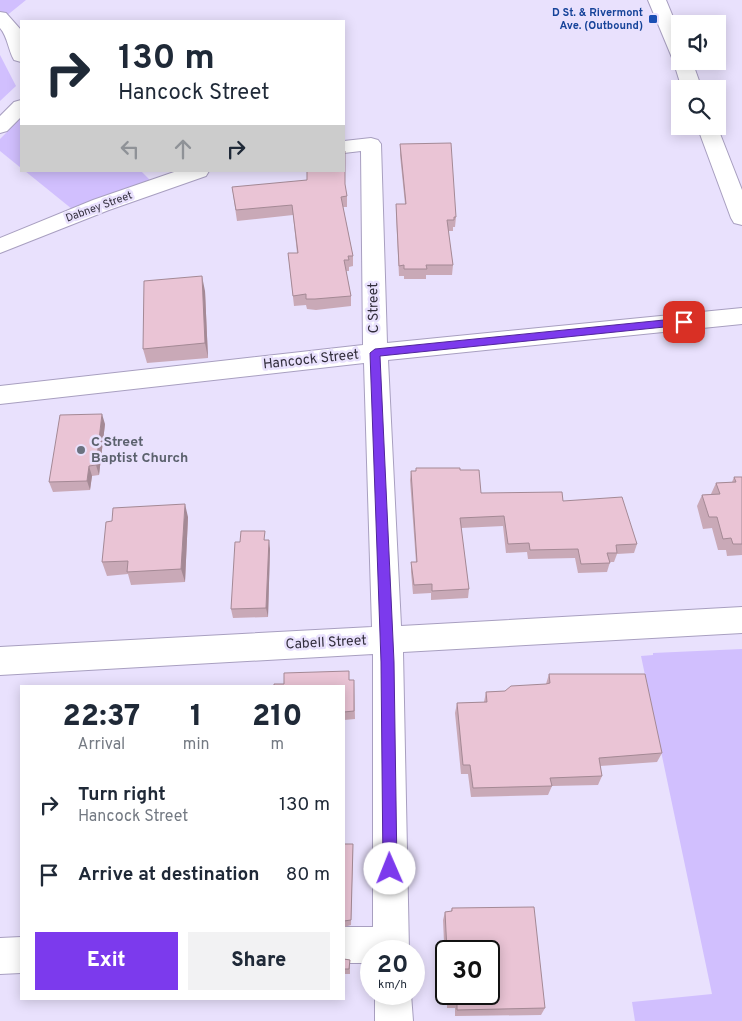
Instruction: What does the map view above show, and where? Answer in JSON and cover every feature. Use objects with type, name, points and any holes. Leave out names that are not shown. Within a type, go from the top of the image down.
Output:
[{"type":"street","points":[[657,0],[671,33]]},
{"type":"street","points":[[0,17],[12,30],[20,53]]},
{"type":"street","points":[[0,127],[20,107]]},
{"type":"street","points":[[710,135],[742,218]]},
{"type":"street","name":"C Street","points":[[357,146],[375,353],[387,639],[391,940]]},
{"type":"street","name":"Dabney Street","points":[[0,246],[101,205],[197,172]]},
{"type":"street","name":"Hancock Street","points":[[0,395],[375,353],[742,316]]},
{"type":"street","name":"Cabell Street","points":[[0,661],[742,620]]},
{"type":"street","points":[[345,945],[360,946]]},
{"type":"street","points":[[0,956],[20,955]]},
{"type":"street","points":[[393,1005],[394,1021]]},
{"type":"shaded area","points":[[0,0],[26,0],[0,21]]},
{"type":"shaded area","points":[[0,55],[16,86],[0,101]]},
{"type":"shaded area","points":[[20,119],[20,167],[0,151],[0,139]]},
{"type":"shaded area","points":[[26,172],[142,172],[150,180],[72,209]]},
{"type":"shaded area","points":[[742,649],[742,1021],[635,1021],[632,1002],[712,994],[641,656],[653,655],[653,653]]},
{"type":"building","points":[[451,143],[456,217],[454,217],[454,220],[447,220],[453,265],[426,265],[427,269],[404,269],[404,265],[399,266],[396,204],[406,204],[400,144]]},
{"type":"building","points":[[307,172],[345,172],[347,196],[341,197],[353,256],[348,256],[349,260],[344,260],[351,296],[306,299],[306,294],[293,296],[288,253],[298,253],[292,205],[236,210],[232,187],[307,180]]},
{"type":"building","points":[[202,276],[205,343],[143,349],[144,281]]},
{"type":"building","name":"C Street Baptist Church","points":[[102,414],[96,465],[89,466],[87,481],[49,482],[60,415]]},
{"type":"building","points":[[416,468],[479,470],[481,493],[562,492],[563,501],[622,497],[637,544],[616,545],[617,553],[607,553],[610,563],[581,564],[578,549],[530,550],[529,543],[508,544],[504,516],[460,518],[469,589],[432,591],[432,584],[414,585],[411,562],[417,562],[411,471],[416,471]]},
{"type":"building","points":[[734,477],[742,477],[742,544],[733,544],[731,538],[723,539],[717,517],[709,517],[702,495],[720,494],[716,483],[736,482]]},
{"type":"building","points":[[185,504],[181,569],[127,572],[128,561],[102,562],[106,522],[112,521],[113,508]]},
{"type":"building","points":[[241,531],[265,531],[264,540],[269,540],[266,608],[231,609],[235,542],[240,542]]},
{"type":"building","points":[[349,671],[349,680],[354,680],[354,711],[345,712],[345,685],[274,685],[284,684],[284,673]]},
{"type":"building","points":[[549,674],[645,674],[662,753],[599,758],[602,776],[550,778],[552,786],[473,788],[470,765],[463,765],[457,703],[487,702],[486,692],[505,691],[511,686],[550,683]]},
{"type":"building","points":[[345,844],[353,844],[351,920],[345,921]]},
{"type":"building","points":[[534,907],[545,1008],[457,1010],[457,1005],[500,1005],[500,940],[446,940],[445,912],[452,911],[452,908]]},
{"type":"building","points":[[345,959],[350,960],[349,969],[345,969]]},
{"type":"place","name":"D St. & Rivermont Ave. (Outbound)","points":[[653,19]]},
{"type":"place","name":"C Street Baptist Church","points":[[81,450]]},
{"type":"route","points":[[390,869],[388,662],[375,353],[684,322]]}]
